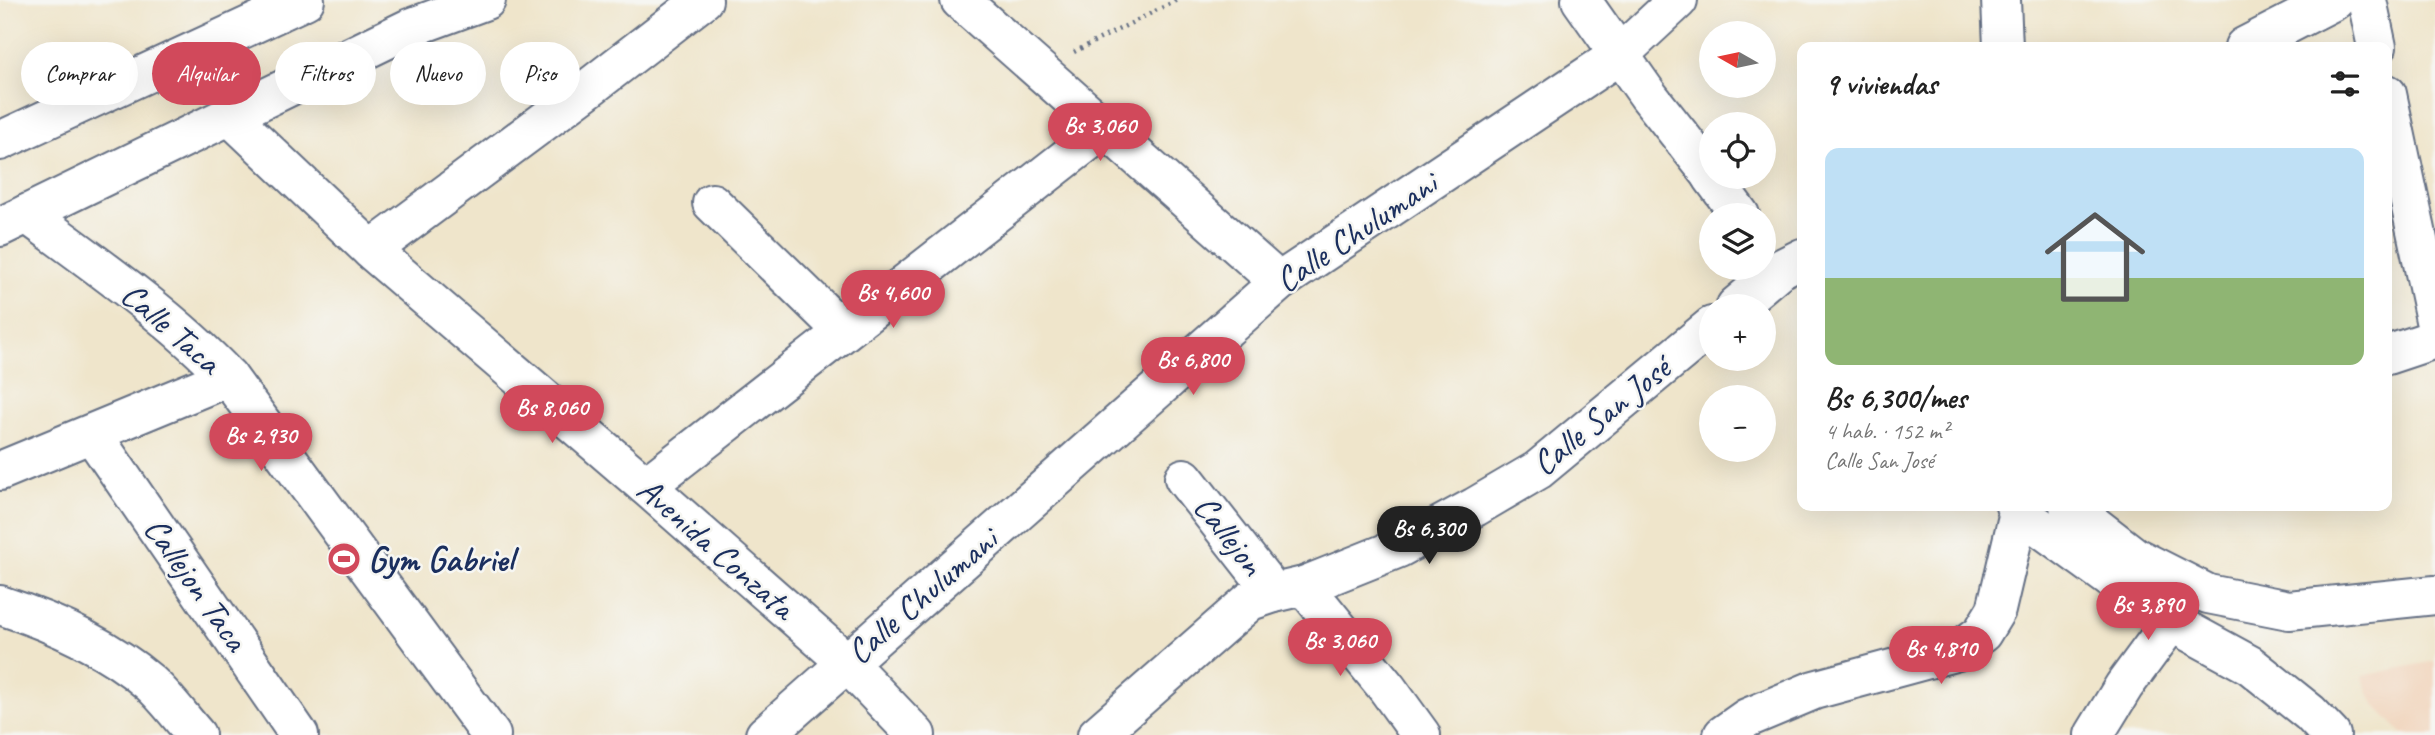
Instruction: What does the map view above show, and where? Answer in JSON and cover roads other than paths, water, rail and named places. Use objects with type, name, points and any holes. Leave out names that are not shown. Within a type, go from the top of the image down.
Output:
[{"type":"street","points":[[0,141],[305,0]]},
{"type":"street","points":[[13,220],[229,115],[407,14],[486,0]]},
{"type":"street","points":[[371,250],[590,88],[703,0]]},
{"type":"street","points":[[960,0],[1279,282]]},
{"type":"street","points":[[1581,0],[1619,55],[1699,159]]},
{"type":"street","name":"Calle Chulumani","points":[[765,735],[1279,282],[1619,55],[1678,0]]},
{"type":"street","points":[[2001,0],[2003,42]]},
{"type":"street","points":[[2255,42],[2335,0]]},
{"type":"street","points":[[2367,0],[2376,42]]},
{"type":"street","name":"Avenida Conzata","points":[[229,115],[371,250],[846,662],[916,735]]},
{"type":"street","points":[[2392,118],[2435,320]]},
{"type":"street","points":[[646,486],[1105,128]]},
{"type":"street","points":[[712,203],[843,331]]},
{"type":"street","name":"Calle Taca","points":[[13,220],[88,258],[193,343],[228,377],[491,735]]},
{"type":"street","points":[[1751,294],[1787,266]]},
{"type":"street","name":"Calle San José","points":[[1097,735],[1250,601],[1399,548],[1475,508],[1538,470],[1699,337]]},
{"type":"street","points":[[2392,353],[2435,339]]},
{"type":"street","points":[[0,471],[228,377]]},
{"type":"street","name":"Callejon Taca","points":[[92,434],[299,735]]},
{"type":"street","name":"Callejon","points":[[1185,478],[1387,688],[1421,735]]},
{"type":"street","points":[[1723,735],[1747,718],[1814,690],[1958,651],[1982,633],[1996,610],[2017,511]]},
{"type":"street","points":[[2020,511],[2171,622],[2250,665],[2310,713],[2331,735]]},
{"type":"street","points":[[2076,511],[2135,556],[2208,594],[2288,610],[2435,595]]},
{"type":"street","points":[[0,605],[93,643],[149,683],[196,735]]},
{"type":"street","points":[[2094,735],[2124,686],[2171,622]]},
{"type":"place","name":"Gym Gabriel","points":[[344,559]]}]
